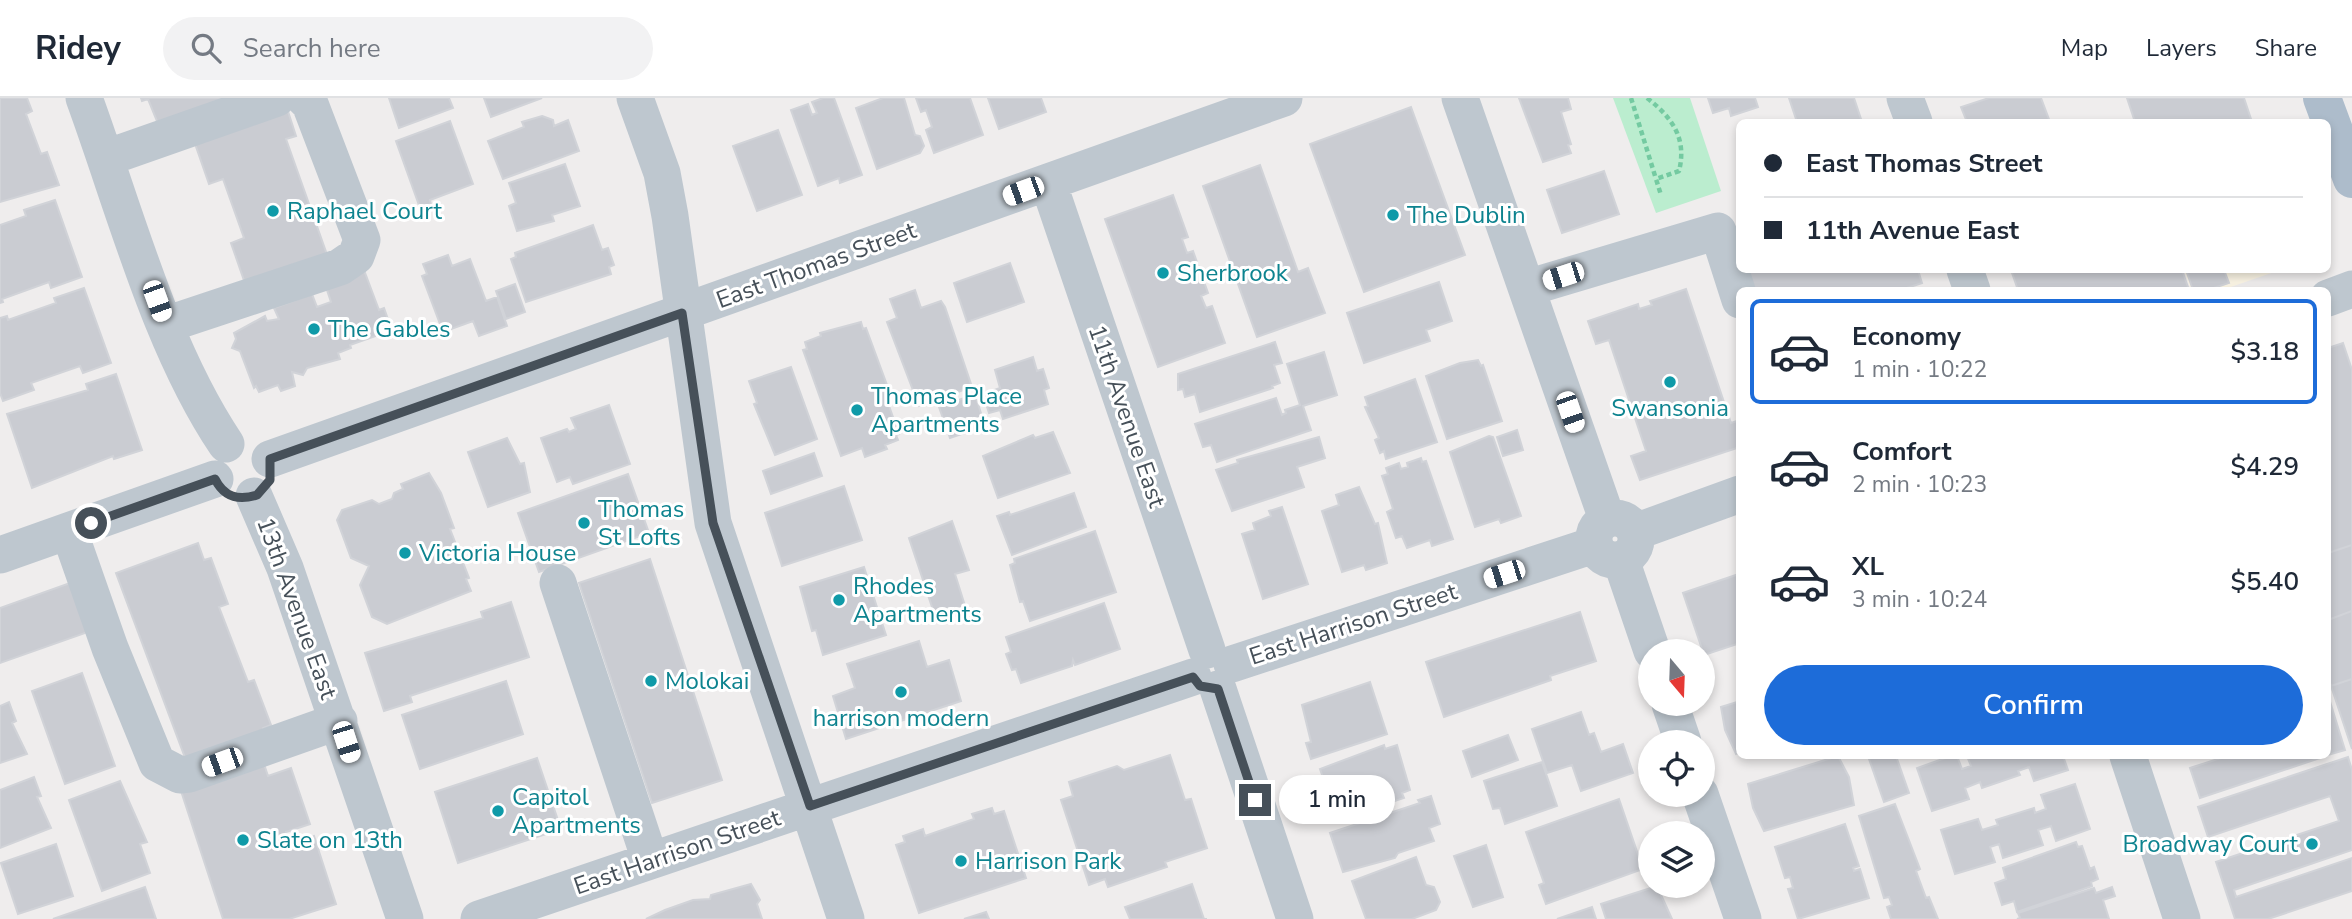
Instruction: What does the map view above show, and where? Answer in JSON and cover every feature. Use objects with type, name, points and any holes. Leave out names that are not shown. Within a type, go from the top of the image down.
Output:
[{"type":"main road","points":[[2322,98],[2330,119]]},
{"type":"main road","points":[[2331,122],[2352,179]]},
{"type":"street","points":[[84,98],[165,325],[201,407],[226,444]]},
{"type":"street","points":[[106,158],[277,98]]},
{"type":"street","points":[[165,325],[340,267],[356,256],[362,240],[310,104],[304,98]]},
{"type":"street","points":[[635,98],[662,173],[713,523],[846,919]]},
{"type":"street","name":"East Thomas Street","points":[[270,459],[1048,182],[1195,113],[1284,98]]},
{"type":"street","points":[[1460,98],[1648,639]]},
{"type":"street","points":[[1905,98],[1913,119]]},
{"type":"street","name":"11th Avenue East","points":[[1048,182],[1295,919]]},
{"type":"street","points":[[1527,288],[1717,231],[1736,288]]},
{"type":"street","points":[[2331,297],[2352,289]]},
{"type":"street","points":[[244,440],[253,442],[261,446],[270,459],[270,480],[254,496],[236,498],[227,494],[215,479],[215,459],[226,444],[244,440]]},
{"type":"street","points":[[0,555],[215,479]]},
{"type":"street","name":"East Harrison Street","points":[[479,919],[1212,670],[1614,539],[1736,495]]},
{"type":"street","name":"13th Avenue East","points":[[254,496],[285,568],[405,919]]},
{"type":"street","points":[[69,531],[110,648],[157,763],[180,775],[188,774],[339,721]]},
{"type":"street","points":[[558,583],[650,860]]},
{"type":"street","points":[[2128,759],[2182,919]]},
{"type":"street","points":[[1704,807],[1742,919]]},
{"type":"path","points":[[1631,98],[1661,195]]},
{"type":"path","points":[[1647,98],[1666,113],[1675,125],[1684,152],[1679,171],[1656,179]]},
{"type":"shaded area","points":[[2185,273],[2271,273],[2231,287],[2190,287]]},
{"type":"green space","points":[[1613,98],[1690,98],[1721,191],[1656,213]]},
{"type":"building","points":[[0,98],[27,98],[32,111],[26,114],[41,154],[47,152],[59,185],[0,202]]},
{"type":"building","points":[[141,98],[251,98],[161,131],[148,99],[142,101]]},
{"type":"building","points":[[389,98],[449,98],[453,108],[399,128]]},
{"type":"building","points":[[484,98],[542,98],[491,117]]},
{"type":"building","points":[[834,98],[862,175],[840,183],[839,178],[818,186],[791,110],[808,104],[812,115],[817,113],[812,102]]},
{"type":"building","points":[[883,98],[904,98],[915,135],[920,136],[924,146],[920,153],[877,169],[856,108]]},
{"type":"building","points":[[916,98],[970,98],[983,135],[934,153],[926,130],[932,127],[926,110],[921,112]]},
{"type":"building","points":[[988,98],[1041,98],[1046,112],[999,129]]},
{"type":"building","points":[[1519,98],[1568,98],[1571,109],[1561,112],[1571,144],[1568,145],[1571,153],[1543,162]]},
{"type":"building","points":[[1708,98],[1755,98],[1758,107],[1731,116],[1729,108],[1713,113]]},
{"type":"building","points":[[1789,98],[1854,98],[1861,119],[1796,119]]},
{"type":"building","points":[[1989,98],[2041,98],[2049,119],[1966,119],[1961,107]]},
{"type":"building","points":[[2127,98],[2244,98],[2251,119],[2134,119]]},
{"type":"building","name":"Raphael Court","points":[[285,102],[296,136],[286,139],[330,263],[248,292],[231,243],[244,238],[223,179],[209,184],[192,135]]},
{"type":"building","name":"The Dublin","points":[[1411,107],[1465,255],[1364,292],[1310,144]]},
{"type":"building","points":[[542,116],[553,120],[554,126],[568,120],[579,151],[503,179],[488,141],[524,127],[522,122]]},
{"type":"building","points":[[450,121],[473,184],[430,200],[431,204],[420,208],[396,141]]},
{"type":"building","points":[[778,130],[802,195],[757,211],[733,146]]},
{"type":"building","points":[[565,164],[580,206],[552,215],[554,221],[517,231],[509,206],[516,203],[509,183]]},
{"type":"building","points":[[1260,165],[1298,272],[1308,268],[1325,313],[1257,337],[1203,186]]},
{"type":"building","points":[[1604,171],[1619,214],[1562,233],[1547,190]]},
{"type":"building","name":"Sherbrook","points":[[1173,195],[1188,237],[1182,239],[1187,253],[1193,251],[1208,293],[1201,296],[1206,308],[1212,306],[1225,343],[1158,367],[1105,219]]},
{"type":"building","points":[[55,200],[82,277],[51,288],[49,282],[2,299],[3,302],[0,303],[0,225],[26,216],[24,210]]},
{"type":"building","points":[[593,225],[602,250],[608,248],[614,265],[609,267],[611,274],[526,302],[511,259],[516,257],[515,253]]},
{"type":"building","points":[[448,255],[452,266],[470,259],[486,301],[497,297],[507,326],[479,336],[473,321],[443,332],[422,276],[427,274],[423,264]]},
{"type":"building","points":[[1010,263],[1024,302],[967,322],[954,283]]},
{"type":"building","name":"The Gables","points":[[364,270],[379,310],[384,308],[389,322],[383,324],[387,332],[350,345],[351,348],[338,353],[340,359],[307,368],[303,375],[292,372],[295,386],[281,391],[278,385],[259,392],[256,386],[254,388],[240,351],[232,348],[236,339],[234,333],[265,316],[267,321],[279,319],[274,308],[312,294],[317,307],[331,302],[325,284]]},
{"type":"building","points":[[1745,273],[1919,273],[1922,283],[1910,287],[1750,287]]},
{"type":"building","points":[[2012,273],[2183,273],[2188,287],[2017,287]]},
{"type":"building","points":[[2187,273],[2225,273],[2229,283],[2217,287],[2192,287]]},
{"type":"building","points":[[1439,282],[1452,321],[1426,330],[1430,341],[1364,363],[1347,313]]},
{"type":"building","points":[[515,284],[525,312],[506,319],[496,291]]},
{"type":"building","points":[[84,288],[111,363],[83,373],[80,366],[31,383],[34,390],[3,401],[0,393],[0,318],[7,316],[8,320],[56,303],[54,298]]},
{"type":"building","name":"Swansonia","points":[[1686,289],[1731,423],[1736,421],[1736,448],[1640,480],[1631,456],[1646,451],[1609,340],[1596,344],[1588,321],[1638,304],[1639,309],[1652,305],[1650,301]]},
{"type":"building","points":[[915,290],[921,308],[941,301],[945,307],[972,387],[919,406],[887,322],[897,318],[890,299]]},
{"type":"building","name":"Thomas Place Apartments","points":[[861,322],[863,329],[866,328],[887,385],[882,386],[899,434],[896,435],[898,440],[885,445],[887,449],[865,457],[862,448],[841,456],[803,350],[807,349],[805,342],[821,336],[820,333]]},
{"type":"building","points":[[1275,342],[1282,363],[1274,365],[1280,383],[1272,386],[1273,388],[1200,412],[1195,394],[1185,397],[1183,389],[1178,390],[1178,374]]},
{"type":"building","points":[[2343,343],[2352,370],[2352,545],[2331,552],[2331,347]]},
{"type":"building","points":[[1324,352],[1337,395],[1303,406],[1311,430],[1217,462],[1211,445],[1203,447],[1195,424],[1276,398],[1282,415],[1286,413],[1285,410],[1300,405],[1287,364]]},
{"type":"building","points":[[1033,357],[1037,371],[1043,369],[1049,388],[1044,390],[1048,404],[1003,419],[1000,410],[989,413],[983,394],[1000,388],[995,370]]},
{"type":"building","points":[[1478,360],[1481,366],[1483,365],[1502,421],[1447,439],[1426,376],[1460,363]]},
{"type":"building","points":[[791,367],[817,439],[775,455],[754,404],[757,403],[749,381]]},
{"type":"building","points":[[116,374],[142,450],[114,459],[113,456],[32,488],[7,414],[88,390],[86,384]]},
{"type":"building","points":[[1415,379],[1437,442],[1386,459],[1384,451],[1380,453],[1375,440],[1379,438],[1365,407],[1368,406],[1365,397]]},
{"type":"building","points":[[975,394],[985,426],[950,438],[939,407]]},
{"type":"building","name":"Thomas St Lofts","points":[[609,405],[630,464],[573,484],[570,477],[557,482],[541,438],[567,429],[569,432],[576,429],[571,418]]},
{"type":"building","points":[[1517,430],[1523,450],[1503,456],[1497,437]]},
{"type":"building","points":[[1053,432],[1070,473],[998,498],[983,456],[1033,435],[1035,438]]},
{"type":"building","points":[[1489,436],[1493,437],[1521,516],[1501,523],[1499,519],[1475,527],[1450,452]]},
{"type":"building","points":[[1319,437],[1325,458],[1297,467],[1304,487],[1232,511],[1216,470],[1238,463],[1237,460]]},
{"type":"building","points":[[507,438],[520,464],[524,463],[530,492],[488,507],[468,452]]},
{"type":"building","points":[[814,453],[822,476],[771,494],[763,471]]},
{"type":"building","points":[[1421,458],[1422,462],[1426,461],[1453,539],[1432,546],[1430,540],[1407,548],[1402,536],[1396,538],[1387,512],[1393,509],[1382,476],[1388,474],[1386,468],[1399,463],[1401,469],[1408,467],[1407,463]]},
{"type":"building","name":"Victoria House","points":[[429,473],[441,493],[454,528],[450,529],[469,578],[466,579],[471,591],[387,624],[372,617],[360,585],[369,566],[351,558],[337,520],[342,510],[372,500],[379,504],[392,499],[394,493],[403,489],[401,484]]},
{"type":"building","name":"Thomas St Lofts","points":[[628,474],[649,533],[539,572],[518,513]]},
{"type":"building","points":[[844,486],[862,540],[782,566],[765,513]]},
{"type":"building","points":[[1359,487],[1375,524],[1378,523],[1387,563],[1366,570],[1364,565],[1342,572],[1322,511],[1339,505],[1336,495]]},
{"type":"building","points":[[1074,493],[1086,527],[1012,555],[997,516],[1009,512],[1010,515]]},
{"type":"building","points":[[1282,507],[1308,584],[1263,599],[1242,534],[1255,530],[1253,523],[1271,516],[1269,511]]},
{"type":"building","points":[[952,521],[969,570],[955,574],[967,612],[937,622],[909,538]]},
{"type":"building","points":[[1095,531],[1116,592],[1030,621],[1023,601],[1020,602],[1010,565],[1015,563],[1014,559]]},
{"type":"building","points":[[198,543],[204,560],[211,558],[228,604],[219,607],[248,682],[254,680],[271,725],[263,728],[268,742],[190,771],[116,573]]},
{"type":"building","points":[[2352,545],[2352,611],[2331,619],[2331,552]]},
{"type":"building","name":"Molokai","points":[[650,559],[722,780],[652,803],[579,583]]},
{"type":"building","name":"Rhodes Apartments","points":[[864,567],[886,635],[823,655],[816,630],[812,631],[800,587]]},
{"type":"building","points":[[1736,575],[1736,644],[1715,651],[1715,639],[1699,639],[1683,593]]},
{"type":"building","points":[[70,583],[88,632],[0,663],[0,608]]},
{"type":"building","points":[[511,602],[529,657],[410,696],[412,702],[384,711],[365,653],[483,618],[481,612]]},
{"type":"building","points":[[1104,603],[1120,649],[1075,665],[1073,660],[1072,666],[1021,683],[1006,654],[1011,652],[1006,637]]},
{"type":"building","points":[[2352,611],[2352,679],[2331,686],[2331,619]]},
{"type":"building","points":[[1580,612],[1596,661],[1550,676],[1551,680],[1444,717],[1426,662]]},
{"type":"building","name":"harrison modern","points":[[919,641],[927,667],[949,660],[961,701],[846,739],[833,696],[855,688],[847,664]]},
{"type":"building","points":[[82,673],[115,766],[65,784],[32,691]]},
{"type":"building","points":[[2352,679],[2352,749],[2331,686]]},
{"type":"building","points":[[506,681],[523,734],[420,769],[402,715]]},
{"type":"building","points":[[1370,682],[1387,734],[1311,759],[1306,743],[1311,742],[1302,705]]},
{"type":"building","points":[[9,702],[16,721],[12,723],[27,754],[0,763],[0,706]]},
{"type":"building","points":[[1736,702],[1736,754],[1725,730],[1721,707]]},
{"type":"building","points":[[2331,705],[2345,750],[2331,754]]},
{"type":"building","points":[[1581,712],[1589,735],[1594,733],[1601,752],[1623,744],[1633,773],[1581,791],[1572,765],[1547,773],[1532,729]]},
{"type":"building","points":[[1508,735],[1518,760],[1472,777],[1463,751]]},
{"type":"building","points":[[1384,745],[1385,749],[1397,745],[1410,790],[1402,793],[1404,798],[1338,820],[1320,769]]},
{"type":"building","points":[[1170,755],[1185,800],[1191,799],[1207,848],[1165,862],[1167,867],[1108,887],[1105,879],[1089,885],[1061,800],[1073,796],[1069,782],[1117,766],[1124,770]]},
{"type":"building","name":"Broadway Court","points":[[2348,757],[2352,770],[2352,850],[2234,890],[2236,897],[2352,858],[2352,891],[2268,919],[2235,919],[2216,862],[2339,821],[2330,796],[2208,837],[2198,807]]},
{"type":"building","name":"Capitol Apartments","points":[[537,758],[561,829],[458,863],[435,792]]},
{"type":"building","points":[[1828,759],[1840,759],[1849,777],[1854,805],[1764,831],[1753,808],[1748,784]]},
{"type":"building","points":[[1869,759],[1897,759],[1909,793],[1884,802]]},
{"type":"building","points":[[1942,759],[1958,759],[1962,769],[1971,766],[1968,759],[2064,759],[2068,770],[2034,781],[2029,767],[2018,771],[2020,775],[1982,788],[1980,782],[1965,788],[1969,799],[1932,811],[1917,768]]},
{"type":"building","points":[[2218,759],[2317,759],[2200,798],[2190,768]]},
{"type":"building","points":[[1542,762],[1557,806],[1505,824],[1500,808],[1493,809],[1484,781]]},
{"type":"building","name":"Slate on 13th","points":[[264,764],[268,776],[291,768],[310,824],[286,832],[290,844],[314,836],[336,904],[289,919],[223,919],[181,791]]},
{"type":"building","points":[[34,777],[41,796],[37,797],[51,828],[0,848],[0,790]]},
{"type":"building","points":[[120,781],[147,842],[140,844],[150,873],[102,891],[69,800]]},
{"type":"building","points":[[2075,784],[2090,829],[2056,841],[2051,826],[2038,830],[2043,845],[2003,858],[1999,844],[1990,847],[1995,862],[1955,874],[1941,830],[1978,819],[1982,830],[1998,825],[1996,820],[2034,808],[2035,813],[2046,809],[2041,795]]},
{"type":"building","points":[[1431,796],[1440,824],[1429,828],[1434,841],[1398,853],[1395,858],[1343,872],[1330,833],[1420,803],[1418,800]]},
{"type":"building","points":[[1619,799],[1638,854],[1638,871],[1546,904],[1539,885],[1544,883],[1526,832]]},
{"type":"building","points":[[1895,804],[1920,869],[1916,871],[1926,898],[1929,897],[1938,919],[1891,919],[1887,907],[1892,905],[1889,897],[1884,898],[1859,816]]},
{"type":"building","name":"Harrison Park","points":[[992,808],[994,814],[1004,811],[1026,878],[919,913],[896,845],[905,842],[903,836],[923,829],[925,836],[974,819],[972,814]]},
{"type":"building","points":[[1845,824],[1859,866],[1853,868],[1854,871],[1860,869],[1869,898],[1798,919],[1788,889],[1793,888],[1790,877],[1785,878],[1775,847]]},
{"type":"building","points":[[2076,842],[2078,847],[2082,846],[2090,869],[2094,867],[2098,879],[2091,882],[2092,886],[2017,912],[2014,901],[2002,905],[1995,883],[2006,879],[2003,868]]},
{"type":"building","points":[[56,844],[73,896],[18,914],[1,863]]},
{"type":"building","points":[[1486,845],[1503,897],[1473,907],[1454,856]]},
{"type":"building","points":[[1416,857],[1426,885],[1434,887],[1440,902],[1436,910],[1412,919],[1366,919],[1352,881]]},
{"type":"building","points":[[751,884],[760,900],[757,904],[762,919],[646,919],[693,900],[710,899],[711,895]]},
{"type":"building","points":[[1192,884],[1204,919],[1130,919],[1125,907]]},
{"type":"building","points":[[145,887],[156,919],[53,919]]},
{"type":"building","points":[[2112,887],[2115,896],[2103,900],[2109,919],[2017,919],[2020,918],[2018,913],[2094,888],[2096,893]]},
{"type":"building","points":[[1638,892],[1638,898],[1662,898],[1672,919],[1606,919],[1601,904]]},
{"type":"building","points":[[1592,907],[1596,919],[1557,919]]},
{"type":"building","points":[[986,912],[989,919],[964,919]]},
{"type":"place","name":"Raphael Court","points":[[273,211]]},
{"type":"place","name":"The Dublin","points":[[1393,215]]},
{"type":"place","name":"Sherbrook","points":[[1163,273]]},
{"type":"place","name":"The Gables","points":[[314,329]]},
{"type":"place","name":"Swansonia","points":[[1670,382]]},
{"type":"place","name":"Thomas Place Apartments","points":[[857,410]]},
{"type":"place","name":"Thomas St Lofts","points":[[584,523]]},
{"type":"place","name":"Victoria House","points":[[405,553]]},
{"type":"place","name":"Rhodes Apartments","points":[[839,600]]},
{"type":"place","name":"Molokai","points":[[651,681]]},
{"type":"place","name":"harrison modern","points":[[901,692]]},
{"type":"place","name":"Capitol Apartments","points":[[498,811]]},
{"type":"place","name":"Slate on 13th","points":[[243,840]]},
{"type":"place","name":"Broadway Court","points":[[2312,844]]},
{"type":"place","name":"Harrison Park","points":[[961,861]]},
{"type":"route","points":[[91,523],[215,479],[219,488],[236,498],[257,495],[265,489],[270,480],[270,459],[682,313],[713,523],[810,806],[1193,677],[1206,689],[1218,689],[1255,800]]}]
